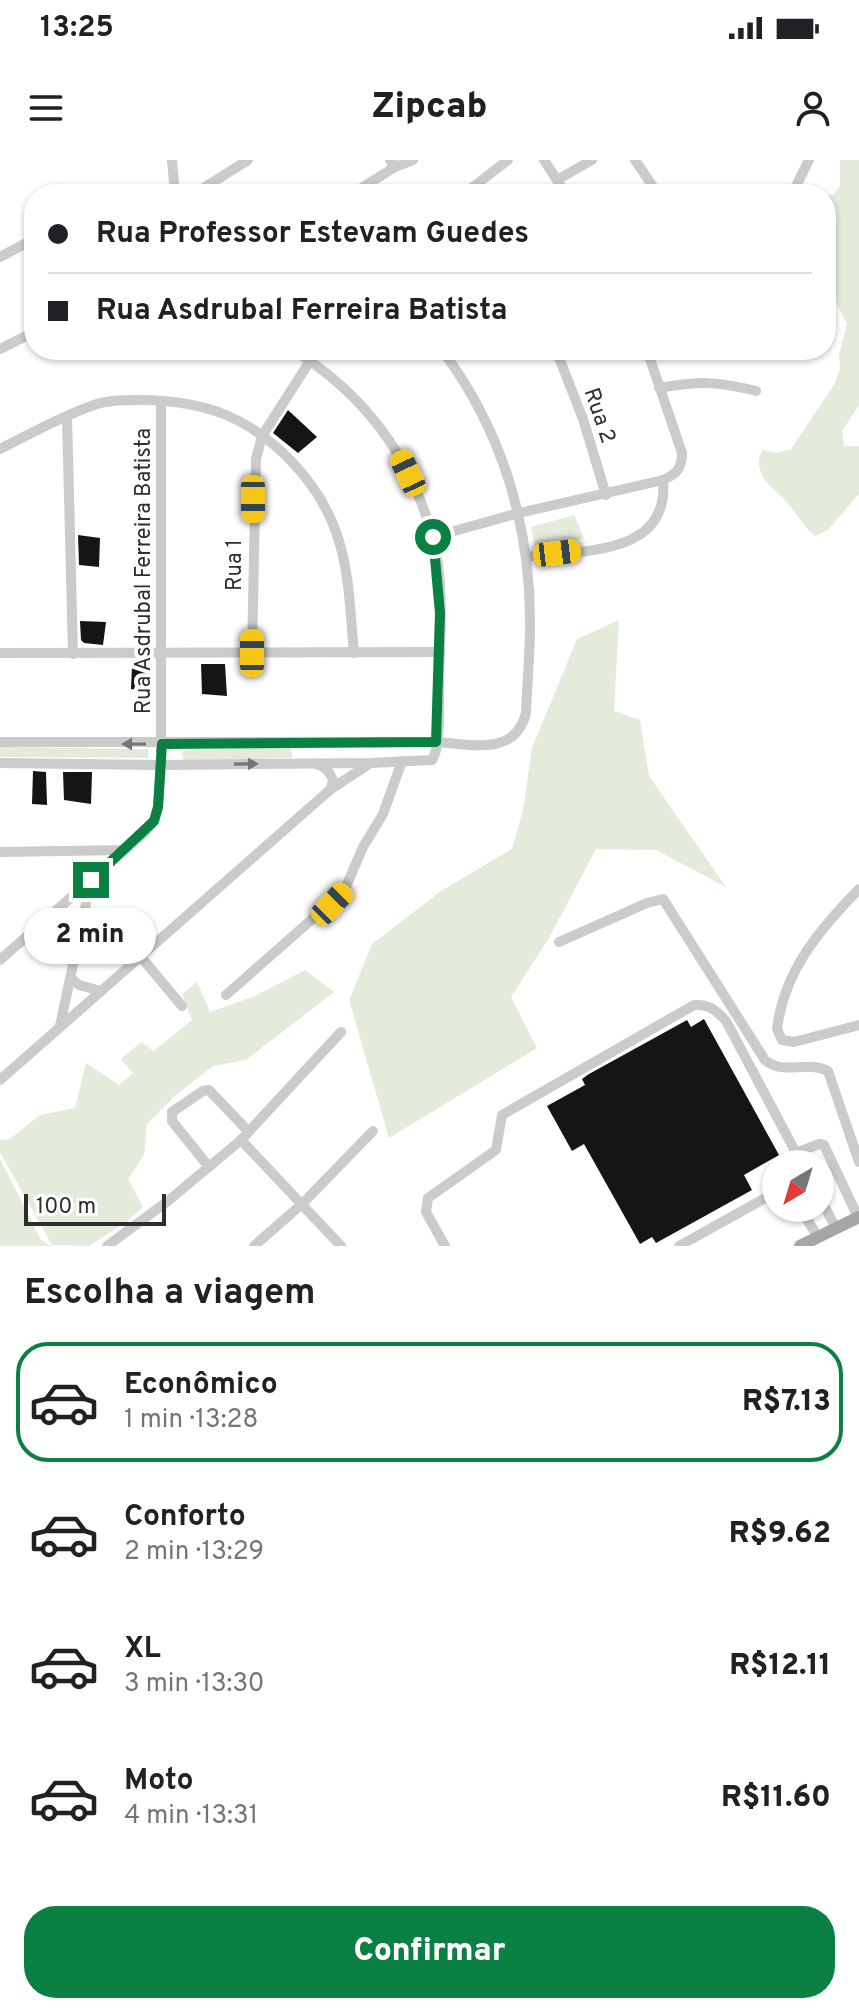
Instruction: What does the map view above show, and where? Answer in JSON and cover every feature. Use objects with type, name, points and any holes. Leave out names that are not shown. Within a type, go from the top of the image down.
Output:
[{"type":"main road","points":[[800,1246],[859,1217]]},
{"type":"street","points":[[172,160],[174,184]]},
{"type":"street","points":[[210,184],[248,160]]},
{"type":"street","points":[[366,184],[393,164],[413,160]]},
{"type":"street","points":[[477,184],[508,160]]},
{"type":"street","points":[[544,160],[560,184]]},
{"type":"street","points":[[557,180],[592,160]]},
{"type":"street","points":[[635,160],[651,184]]},
{"type":"street","points":[[797,184],[809,160]]},
{"type":"street","points":[[0,257],[24,244]]},
{"type":"street","points":[[0,349],[24,337]]},
{"type":"street","points":[[0,742],[436,742],[489,745],[513,737],[523,724],[530,625],[526,557],[519,513],[509,475],[483,413],[449,360]]},
{"type":"street","name":"Rua 2","points":[[560,360],[583,419],[606,495]]},
{"type":"street","points":[[433,537],[519,513],[665,479],[680,468],[682,453],[650,360]]},
{"type":"street","points":[[0,763],[427,762],[436,755],[440,652],[438,576],[433,537],[418,494],[384,430],[338,381],[310,361]]},
{"type":"street","name":"Rua 1","points":[[252,653],[256,459],[262,436],[310,361]]},
{"type":"street","points":[[659,388],[700,381],[756,391]]},
{"type":"street","points":[[0,449],[96,404],[125,400],[161,401],[227,415],[262,436],[299,469],[319,498],[336,531],[347,574],[354,653]]},
{"type":"street","name":"Rua Asdrubal Ferreira Batista","points":[[0,960],[154,821],[158,807],[162,744],[161,401]]},
{"type":"street","points":[[67,417],[73,654]]},
{"type":"street","points":[[526,557],[620,545],[636,539],[646,531],[662,508],[665,479]]},
{"type":"street","points":[[0,653],[440,652]]},
{"type":"street","points":[[226,995],[344,891],[363,847],[383,814],[402,761]]},
{"type":"street","points":[[313,763],[326,767],[333,780],[331,789]]},
{"type":"street","points":[[0,1080],[331,789],[371,763]]},
{"type":"street","points":[[0,852],[125,850]]},
{"type":"street","points":[[60,1026],[91,880]]},
{"type":"street","points":[[859,889],[824,925],[797,965],[777,1029],[782,1040],[794,1042],[859,1025]]},
{"type":"street","points":[[559,942],[663,899],[765,1060],[779,1068],[810,1065],[828,1071],[859,1162]]},
{"type":"street","points":[[141,957],[182,1006]]},
{"type":"street","points":[[72,979],[79,985],[101,991]]},
{"type":"street","points":[[445,1246],[426,1212],[428,1198],[496,1150],[502,1115],[694,1005],[705,1004],[717,1010],[726,1021],[794,1150]]},
{"type":"street","points":[[107,1246],[244,1136],[341,1032]]},
{"type":"street","points":[[209,1167],[172,1121],[172,1112],[209,1090],[244,1136],[341,1246]]},
{"type":"street","points":[[254,1246],[302,1204],[373,1131]]},
{"type":"street","points":[[804,1150],[819,1144],[826,1150]]},
{"type":"street","points":[[834,1166],[859,1217]]},
{"type":"street","points":[[679,1246],[762,1200]]},
{"type":"street","points":[[809,1222],[818,1237]]},
{"type":"street","points":[[833,1222],[836,1228]]},
{"type":"green space","points":[[840,160],[859,160],[859,405],[842,431],[844,446],[859,446],[859,494],[828,530],[815,536],[765,480],[759,461],[762,450],[777,453],[791,449],[834,385],[840,369],[839,354],[847,324],[836,302],[836,191],[840,186]]},
{"type":"green space","points":[[574,515],[584,538],[536,550],[531,527]]},
{"type":"green space","points":[[619,620],[614,711],[640,720],[649,776],[726,887],[656,850],[596,849],[549,938],[511,997],[537,1048],[389,1138],[349,1000],[372,944],[441,891],[512,849],[523,810],[532,748],[577,639]]},
{"type":"green space","points":[[291,745],[292,758],[184,761],[181,751]]},
{"type":"green space","points":[[0,747],[148,749],[149,758],[0,757]]},
{"type":"green space","points":[[305,970],[334,992],[246,1060],[213,1066],[176,1095],[147,1124],[144,1155],[128,1179],[143,1207],[89,1246],[52,1245],[0,1152],[0,1140],[10,1139],[40,1115],[75,1108],[86,1063],[119,1085],[133,1073],[121,1059],[141,1042],[154,1051],[192,1020],[182,994],[197,982],[210,1012],[255,996]]},
{"type":"green space","points":[[0,1159],[41,1240],[52,1246],[0,1246]]},
{"type":"building","points":[[288,410],[317,437],[298,453],[273,433]]},
{"type":"building","points":[[78,535],[100,538],[99,567],[79,565]]},
{"type":"building","points":[[80,621],[106,622],[103,645],[81,640]]},
{"type":"building","points":[[201,664],[225,664],[227,696],[202,694]]},
{"type":"building","points":[[132,666],[146,666],[151,692],[131,689]]},
{"type":"building","points":[[33,771],[46,772],[47,805],[32,804]]},
{"type":"building","points":[[63,772],[92,772],[91,804],[64,800]]},
{"type":"building","points":[[704,1019],[776,1150],[762,1150],[762,1165],[744,1175],[752,1190],[656,1243],[652,1237],[640,1244],[584,1144],[572,1151],[547,1106],[585,1085],[582,1079],[589,1074],[687,1020],[691,1027]]},
{"type":"route","points":[[91,880],[154,821],[158,807],[162,744],[436,742],[440,613],[433,537]]}]
